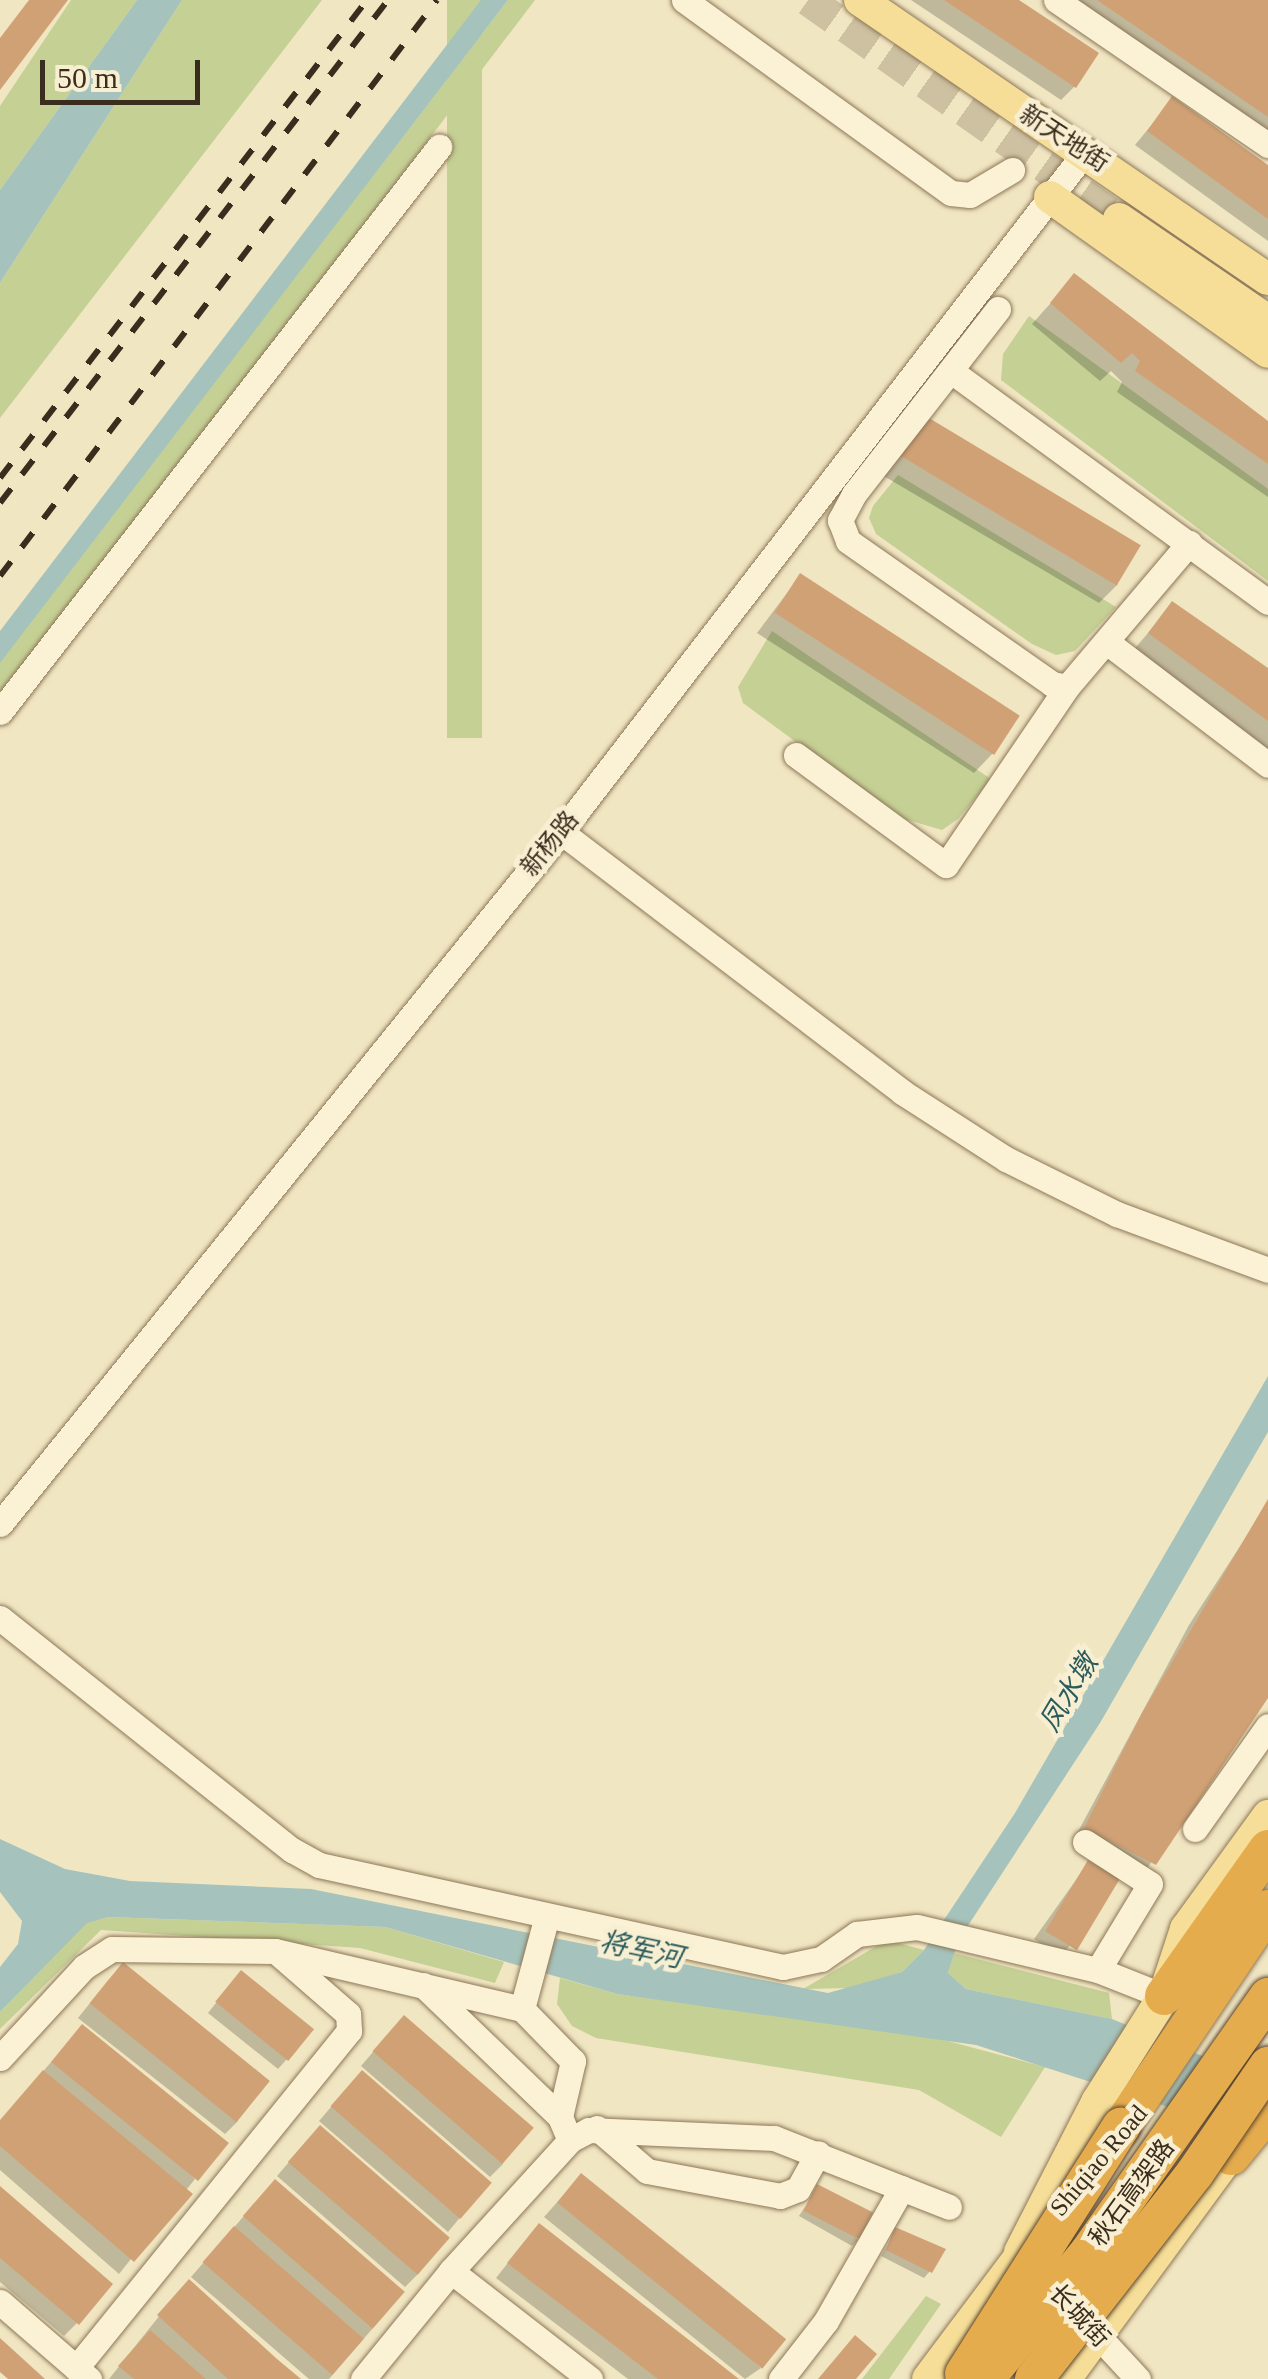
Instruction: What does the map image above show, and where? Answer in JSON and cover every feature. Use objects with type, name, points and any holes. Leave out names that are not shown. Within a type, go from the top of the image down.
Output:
[{"type":"highway","points":[[1163,1999],[1268,1849]]},
{"type":"highway","points":[[960,2379],[1268,1909]]},
{"type":"highway","name":"秋石高架路","points":[[984,2379],[1089,2252],[1268,1997]]},
{"type":"highway","name":"秋石高架路","points":[[1034,2379],[1195,2174],[1268,2066]]},
{"type":"highway","points":[[1237,2149],[1268,2111]]},
{"type":"main road","name":"新天地街","points":[[860,0],[1268,279]]},
{"type":"main road","points":[[1050,197],[1268,352]]},
{"type":"main road","points":[[1119,218],[1268,322]]},
{"type":"main road","points":[[1020,2252],[1097,2102],[1163,1999],[1186,1929],[1268,1816]]},
{"type":"main road","name":"Shiqiao Road","points":[[928,2379],[1020,2252],[1131,2125],[1268,1942]]},
{"type":"main road","points":[[1065,2379],[1237,2149],[1268,2098]]},
{"type":"street","points":[[684,0],[951,193],[970,195],[1012,170]]},
{"type":"street","points":[[1056,0],[1268,145]]},
{"type":"street","points":[[0,712],[439,147]]},
{"type":"street","name":"新杨路","points":[[0,1524],[561,832],[1085,152]]},
{"type":"street","points":[[998,309],[840,520],[848,541],[1052,684],[1067,686]]},
{"type":"street","points":[[951,371],[1268,602]]},
{"type":"street","points":[[796,755],[946,865],[1067,686],[1108,643],[1189,543]]},
{"type":"street","points":[[1108,643],[1268,765]]},
{"type":"street","points":[[561,832],[902,1092],[1006,1159],[1116,1214],[1268,1270]]},
{"type":"street","points":[[0,1618],[292,1850],[348,1873],[783,1967],[821,1959],[857,1934],[916,1927],[1098,1970],[1163,1999]]},
{"type":"street","points":[[1195,1829],[1268,1726]]},
{"type":"street","points":[[1085,1842],[1150,1884],[1098,1970]]},
{"type":"street","points":[[522,2009],[547,1916]]},
{"type":"street","points":[[0,2058],[84,1967],[112,1949],[275,1950],[522,2009],[573,2061],[565,2128],[363,2379]]},
{"type":"street","points":[[0,2302],[85,2376],[349,2031],[348,2014],[275,1950]]},
{"type":"street","points":[[423,1985],[565,2128],[774,2138],[949,2208]]},
{"type":"street","points":[[597,2128],[647,2171],[780,2196],[798,2189],[818,2153]]},
{"type":"street","points":[[781,2379],[826,2320],[902,2188]]},
{"type":"street","name":"长城街","points":[[1020,2252],[1138,2379]]},
{"type":"street","points":[[451,2271],[590,2379]]},
{"type":"green space","points":[[71,0],[137,0],[0,190],[0,106]]},
{"type":"green space","points":[[182,0],[322,0],[0,418],[0,283]]},
{"type":"green space","points":[[447,0],[482,0],[482,738],[447,738]]},
{"type":"green space","points":[[508,0],[535,0],[0,702],[0,661]]},
{"type":"green space","points":[[1029,316],[1268,489],[1268,581],[1001,380],[1003,354]]},
{"type":"green space","points":[[898,475],[1116,607],[1075,651],[1056,655],[1032,644],[876,534],[869,518],[873,506]]},
{"type":"green space","points":[[772,631],[991,779],[958,819],[942,830],[898,817],[743,703],[738,687]]},
{"type":"green space","points":[[108,1917],[385,1927],[504,1962],[495,1983],[360,1948],[101,1930],[0,2029],[0,2012],[87,1922]]},
{"type":"green space","points":[[887,1940],[924,1950],[902,1972],[852,1988],[803,1989]]},
{"type":"green space","points":[[954,1953],[1109,1993],[1112,2019],[966,1989],[948,1973]]},
{"type":"green space","points":[[560,1978],[617,1994],[929,2036],[1045,2067],[1001,2137],[919,2090],[596,2038],[572,2026],[557,2004]]},
{"type":"green space","points":[[926,2296],[941,2304],[889,2379],[862,2379]]},
{"type":"water","points":[[137,0],[182,0],[0,283],[0,190]]},
{"type":"water","points":[[481,0],[508,0],[0,663],[0,631]]},
{"type":"water","points":[[1268,1376],[1268,1432],[1100,1723],[958,1941],[948,1973],[966,1989],[1112,2019],[1268,2083],[1268,2139],[976,2045],[617,1994],[385,1927],[108,1917],[87,1923],[0,2012],[0,1967],[18,1944],[22,1921],[0,1892],[0,1839],[65,1869],[130,1881],[311,1889],[828,1993],[902,1972],[924,1950],[1015,1813]]},
{"type":"building","points":[[29,0],[68,0],[0,90],[0,38]]},
{"type":"building","points":[[944,0],[1019,0],[1099,53],[1076,88]]},
{"type":"building","points":[[1097,0],[1268,0],[1268,117]]},
{"type":"building","points":[[1172,96],[1268,165],[1268,219],[1147,131]]},
{"type":"building","points":[[1074,273],[1268,421],[1268,464],[1135,371],[1140,361],[1132,353],[1121,363],[1050,303]]},
{"type":"building","points":[[924,415],[1141,545],[1117,586],[900,455]]},
{"type":"building","points":[[800,573],[1020,716],[994,755],[774,612]]},
{"type":"building","points":[[1172,601],[1268,668],[1268,721],[1148,633]]},
{"type":"building","points":[[1268,1499],[1268,1698],[1156,1865],[1084,1828],[1142,1713]]},
{"type":"building","points":[[1088,1860],[1120,1879],[1077,1950],[1045,1931]]},
{"type":"building","points":[[123,1962],[270,2081],[237,2122],[90,2003]]},
{"type":"building","points":[[241,1970],[314,2029],[288,2061],[215,2002]]},
{"type":"building","points":[[404,2015],[534,2128],[502,2164],[373,2051]]},
{"type":"building","points":[[82,2024],[229,2143],[198,2181],[51,2062]]},
{"type":"building","points":[[43,2070],[193,2194],[134,2262],[0,2146],[0,2120]]},
{"type":"building","points":[[362,2070],[492,2183],[460,2219],[331,2106]]},
{"type":"building","points":[[320,2125],[450,2238],[418,2275],[288,2162]]},
{"type":"building","points":[[581,2173],[786,2339],[762,2369],[557,2203]]},
{"type":"building","points":[[275,2179],[405,2292],[373,2329],[243,2216]]},
{"type":"building","points":[[817,2184],[873,2213],[860,2239],[803,2211]]},
{"type":"building","points":[[0,2186],[113,2284],[79,2325],[0,2258]]},
{"type":"building","points":[[539,2223],[739,2379],[658,2379],[507,2263]]},
{"type":"building","points":[[234,2226],[364,2339],[332,2375],[203,2262]]},
{"type":"building","points":[[895,2227],[946,2249],[932,2273],[886,2250]]},
{"type":"building","points":[[189,2279],[301,2379],[228,2379],[157,2315]]},
{"type":"building","points":[[150,2330],[206,2379],[134,2379],[118,2366]]},
{"type":"building","points":[[855,2335],[877,2354],[856,2379],[818,2379]]},
{"type":"building","points":[[0,2338],[45,2379],[8,2379],[0,2372]]},
{"type":"tunnel","points":[[808,0],[1119,219]]},
{"type":"railway","points":[[0,478],[367,0]]},
{"type":"railway","points":[[0,503],[388,0]]},
{"type":"railway","points":[[0,576],[437,0]]},
{"type":"water label","name":"凤水墩","points":[[1069,1693]]},
{"type":"water label","name":"将军河","points":[[641,1950]]}]
